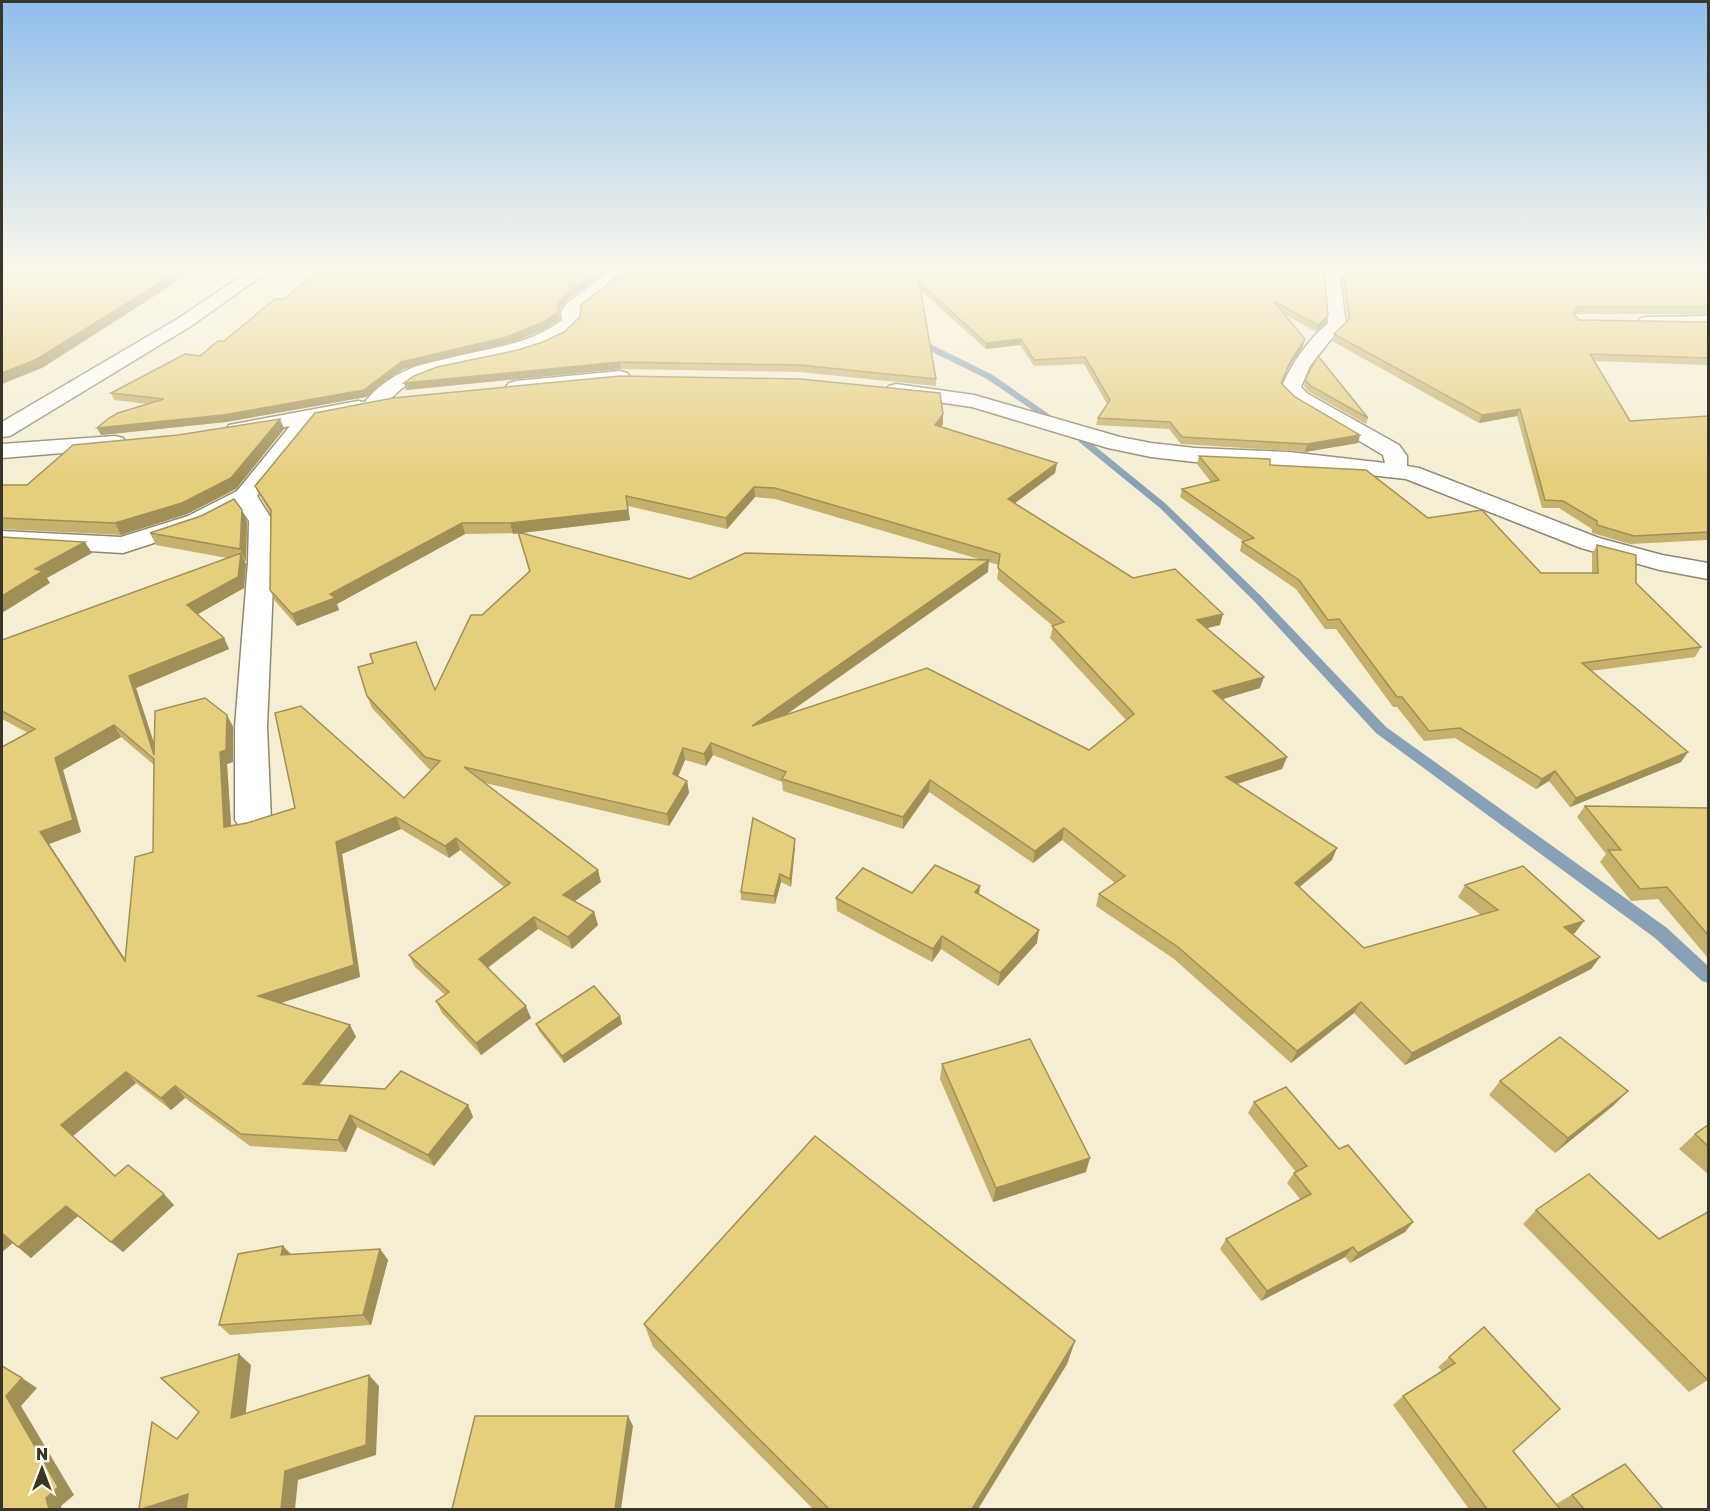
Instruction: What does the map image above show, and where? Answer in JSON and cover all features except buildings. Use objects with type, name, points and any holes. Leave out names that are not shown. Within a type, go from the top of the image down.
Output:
[{"type":"main road","points":[[2,431],[159,338]]},
{"type":"main road","points":[[374,404],[394,385],[411,374],[543,338]]},
{"type":"main road","points":[[1323,338],[1301,365],[1291,388],[1301,398],[1391,450],[1396,456],[1396,470]]},
{"type":"main road","points":[[499,389],[573,380],[639,377]]},
{"type":"main road","points":[[878,388],[974,401],[1116,443],[1151,450],[1195,455],[1289,459],[1411,473],[1590,543],[1660,562],[1708,571]]},
{"type":"main road","points":[[213,433],[409,398]]},
{"type":"main road","points":[[2,538],[123,545],[197,521],[245,496],[310,416]]},
{"type":"main road","points":[[2,451],[137,441]]},
{"type":"main road","points":[[245,496],[261,521],[261,562],[251,727],[253,820]]},
{"type":"waterway","points":[[915,340],[990,377],[1056,422]]},
{"type":"waterway","points":[[1082,440],[1163,506],[1258,599],[1381,730],[1661,933],[1708,976]]}]
